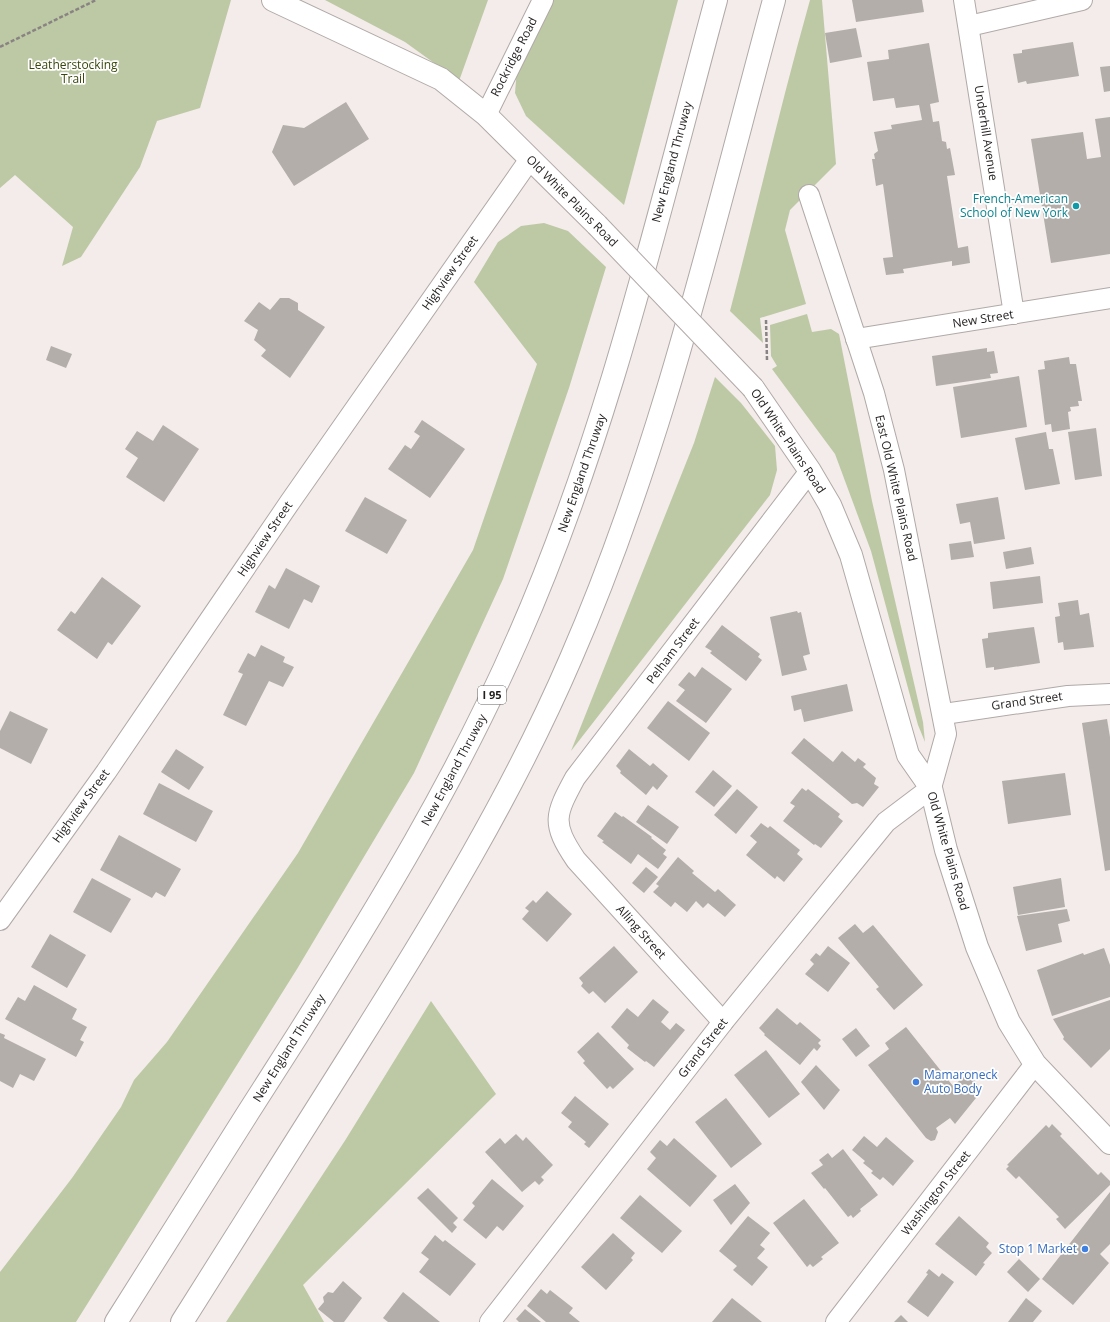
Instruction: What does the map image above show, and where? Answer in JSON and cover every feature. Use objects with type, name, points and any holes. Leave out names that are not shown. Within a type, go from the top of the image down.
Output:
[{"type":"main road","name":"Old White Plains Road","points":[[273,0],[441,79],[486,114],[597,225],[753,388],[810,471],[830,505],[851,555],[908,755],[931,788],[946,850],[977,946],[1009,1022],[1035,1064],[1110,1143]]},
{"type":"main road","name":"New England Thruway","points":[[116,1322],[383,897],[438,802],[500,679],[554,553],[598,425],[628,325],[716,0]]},
{"type":"main road","points":[[182,1322],[458,880],[508,790],[570,660],[618,542],[656,429],[691,307],[774,0]]},
{"type":"street","name":"Rockridge Road","points":[[486,114],[543,0]]},
{"type":"street","name":"Underhill Avenue","points":[[964,0],[1014,314]]},
{"type":"street","points":[[969,26],[1082,0]]},
{"type":"street","name":"Highview Street","points":[[0,920],[106,772],[290,502],[530,159]]},
{"type":"street","name":"East Old White Plains Road","points":[[809,195],[874,393],[894,470],[944,714],[946,734],[931,788]]},
{"type":"street","name":"New Street","points":[[856,339],[1110,298]]},
{"type":"street","name":"Pelham Street","points":[[562,840],[558,826],[559,807],[575,778],[810,471]]},
{"type":"street","name":"Grand Street","points":[[944,714],[1068,696],[1110,694]]},
{"type":"street","name":"Grand Street","points":[[490,1322],[723,1022],[886,822],[931,788]]},
{"type":"street","name":"Alling Street","points":[[562,840],[576,860],[723,1022]]},
{"type":"street","name":"Washington Street","points":[[836,1322],[1035,1064]]},
{"type":"path","points":[[0,47],[96,0]]},
{"type":"path","points":[[766,320],[767,360]]},
{"type":"green space","name":"Leatherstocking Trail","points":[[0,0],[231,0],[200,108],[157,121],[140,167],[81,257],[62,266],[73,227],[15,175],[0,188]]},
{"type":"green space","points":[[325,0],[488,0],[459,81],[405,42]]},
{"type":"green space","points":[[551,0],[678,0],[624,205],[526,116],[515,93],[517,68]]},
{"type":"green space","points":[[810,0],[822,0],[836,164],[790,210],[785,230],[806,304],[760,318],[763,343],[730,311]]},
{"type":"green space","points":[[544,223],[568,231],[606,267],[569,388],[503,579],[414,773],[297,969],[76,1322],[0,1322],[0,1272],[72,1178],[121,1107],[134,1080],[167,1042],[298,853],[473,550],[537,364],[474,282],[498,242],[521,226]]},
{"type":"green space","points":[[807,314],[812,332],[831,329],[839,334],[872,501],[923,722],[925,742],[918,725],[871,551],[835,454],[772,369],[777,366],[771,356],[770,325]]},
{"type":"green space","points":[[715,377],[741,403],[775,446],[777,470],[770,495],[571,751],[694,443]]},
{"type":"green space","points":[[431,1001],[496,1094],[303,1285],[324,1322],[226,1322],[346,1139]]},
{"type":"building","points":[[852,0],[922,0],[924,12],[856,22]]},
{"type":"building","points":[[856,28],[862,57],[830,63],[825,33]]},
{"type":"building","points":[[1073,42],[1079,76],[1027,84],[1026,81],[1018,83],[1013,54],[1022,53],[1022,50]]},
{"type":"building","points":[[929,43],[939,102],[930,104],[933,122],[939,121],[942,141],[946,142],[947,149],[950,148],[955,175],[947,176],[958,248],[968,246],[970,263],[952,266],[952,261],[903,269],[904,273],[886,275],[883,258],[893,257],[883,184],[876,186],[872,159],[875,159],[874,154],[878,151],[874,132],[892,129],[891,125],[922,120],[919,105],[896,108],[894,98],[873,101],[867,62],[889,59],[888,50]]},
{"type":"building","points":[[1110,66],[1110,91],[1104,92],[1100,67]]},
{"type":"building","points":[[346,102],[369,139],[294,186],[272,152],[283,125],[304,128]]},
{"type":"building","name":"French-American School of New York","points":[[1110,117],[1110,254],[1051,263],[1031,139],[1083,132],[1087,159],[1101,157],[1095,119]]},
{"type":"building","points":[[280,298],[289,298],[298,303],[298,310],[325,327],[290,378],[261,356],[266,350],[254,340],[258,330],[244,321],[259,302],[270,310]]},
{"type":"building","points":[[51,346],[72,354],[66,368],[46,360]]},
{"type":"building","points":[[987,348],[987,352],[994,351],[998,373],[990,374],[991,378],[936,386],[932,356]]},
{"type":"building","points":[[1069,357],[1070,364],[1076,364],[1082,401],[1078,401],[1079,406],[1070,407],[1071,411],[1068,412],[1070,429],[1052,432],[1051,424],[1045,425],[1038,370],[1045,369],[1044,361]]},
{"type":"building","points":[[1019,376],[1027,427],[961,438],[953,387]]},
{"type":"building","points":[[422,420],[465,449],[430,498],[388,469],[405,445],[411,449],[420,436],[414,432]]},
{"type":"building","points":[[163,425],[199,449],[164,502],[126,477],[138,458],[125,449],[137,431],[153,441]]},
{"type":"building","points":[[1096,428],[1102,476],[1075,480],[1068,432]]},
{"type":"building","points":[[1046,432],[1049,449],[1053,449],[1060,484],[1025,490],[1015,438]]},
{"type":"building","points":[[365,497],[407,520],[387,554],[345,531]]},
{"type":"building","points":[[998,497],[1005,539],[974,544],[970,522],[960,524],[956,504]]},
{"type":"building","points":[[971,541],[974,557],[951,560],[949,544]]},
{"type":"building","points":[[1031,547],[1034,564],[1006,569],[1003,552]]},
{"type":"building","points":[[286,568],[320,586],[312,603],[304,599],[289,629],[255,612],[269,585],[275,589]]},
{"type":"building","points":[[1040,576],[1043,603],[993,609],[990,582]]},
{"type":"building","points":[[102,577],[141,606],[112,645],[108,642],[97,659],[57,630],[71,611],[75,614]]},
{"type":"building","points":[[1078,600],[1080,615],[1089,613],[1094,647],[1064,650],[1063,642],[1058,643],[1055,617],[1060,616],[1058,603]]},
{"type":"building","points":[[797,611],[798,613],[801,612],[810,654],[803,656],[807,670],[782,676],[770,617]]},
{"type":"building","points":[[722,625],[760,654],[758,657],[762,660],[746,681],[710,653],[712,651],[705,647]]},
{"type":"building","points":[[1034,627],[1040,663],[994,670],[994,667],[986,668],[982,639],[988,638],[988,633]]},
{"type":"building","points":[[261,645],[285,657],[283,662],[294,667],[283,687],[269,681],[246,726],[223,715],[243,674],[238,672],[248,653],[255,657]]},
{"type":"building","points":[[702,667],[732,689],[706,723],[676,701],[685,690],[678,685],[689,672],[695,677]]},
{"type":"building","points":[[847,684],[853,711],[804,722],[801,709],[794,711],[791,696]]},
{"type":"building","points":[[668,701],[710,733],[689,761],[647,728]]},
{"type":"building","points":[[10,711],[48,729],[31,764],[0,748],[0,731]]},
{"type":"building","points":[[1107,719],[1110,737],[1110,870],[1105,871],[1082,723]]},
{"type":"building","points":[[804,738],[833,762],[842,751],[855,762],[858,758],[866,764],[863,767],[876,778],[874,784],[879,787],[863,807],[857,803],[852,804],[791,753]]},
{"type":"building","points":[[176,749],[204,767],[189,790],[161,772]]},
{"type":"building","points":[[629,749],[650,766],[653,763],[668,776],[657,790],[653,786],[646,795],[620,773],[621,771],[616,766]]},
{"type":"building","points":[[713,770],[732,786],[714,807],[695,792]]},
{"type":"building","points":[[1065,773],[1071,815],[1008,824],[1002,781]]},
{"type":"building","points":[[159,783],[213,811],[196,842],[143,814]]},
{"type":"building","points":[[802,788],[806,791],[808,789],[840,814],[838,817],[843,821],[821,848],[815,844],[814,845],[783,821],[795,806],[790,803]]},
{"type":"building","points":[[737,789],[758,807],[736,834],[714,815]]},
{"type":"building","points":[[648,805],[679,827],[667,844],[636,822]]},
{"type":"building","points":[[615,812],[652,837],[651,838],[666,850],[663,854],[667,857],[658,869],[638,854],[631,864],[602,842],[604,841],[597,836]]},
{"type":"building","points":[[761,823],[768,828],[770,826],[800,850],[797,854],[803,859],[784,882],[777,876],[775,879],[746,855],[757,842],[750,836]]},
{"type":"building","points":[[119,835],[181,869],[165,897],[156,892],[152,898],[100,870]]},
{"type":"building","points":[[678,857],[694,871],[692,873],[715,892],[718,889],[736,905],[725,917],[708,903],[703,908],[696,901],[687,912],[675,902],[671,907],[653,892],[659,886],[656,884]]},
{"type":"building","points":[[646,867],[658,877],[644,893],[632,883]]},
{"type":"building","points":[[92,878],[131,899],[111,933],[73,912]]},
{"type":"building","points":[[1061,878],[1065,907],[1018,915],[1013,887]]},
{"type":"building","points":[[547,891],[572,914],[547,942],[522,919],[529,911],[525,908],[533,900],[536,903]]},
{"type":"building","points":[[1067,909],[1070,921],[1058,924],[1062,942],[1026,951],[1017,916]]},
{"type":"building","points":[[855,924],[863,933],[873,925],[923,985],[894,1010],[876,989],[879,987],[838,938]]},
{"type":"building","points":[[50,934],[86,955],[67,988],[31,967]]},
{"type":"building","points":[[614,946],[638,972],[605,1003],[593,991],[589,994],[581,986],[583,983],[579,978]]},
{"type":"building","points":[[828,946],[850,963],[828,992],[805,974],[814,964],[810,960],[816,953],[820,956]]},
{"type":"building","points":[[1104,948],[1110,965],[1110,997],[1052,1016],[1037,970],[1083,953],[1084,955]]},
{"type":"building","points":[[34,985],[77,1009],[72,1019],[87,1027],[80,1040],[84,1042],[76,1057],[5,1019],[18,997],[25,1001]]},
{"type":"building","points":[[653,999],[669,1012],[661,1022],[670,1030],[676,1023],[685,1030],[654,1067],[627,1048],[629,1045],[611,1027],[627,1008],[638,1017]]},
{"type":"building","points":[[1110,1000],[1110,1049],[1091,1068],[1063,1039],[1064,1037],[1053,1019]]},
{"type":"building","points":[[777,1008],[797,1025],[800,1022],[821,1040],[818,1043],[821,1046],[817,1051],[814,1048],[800,1065],[764,1035],[765,1034],[759,1028]]},
{"type":"building","name":"Mamaroneck Auto Body","points":[[906,1027],[953,1086],[966,1075],[972,1077],[980,1088],[980,1093],[955,1124],[950,1118],[936,1128],[938,1132],[935,1140],[931,1141],[926,1138],[868,1065],[889,1049],[885,1043]]},
{"type":"building","points":[[856,1028],[870,1046],[856,1057],[842,1039]]},
{"type":"building","points":[[598,1032],[634,1069],[613,1089],[610,1086],[607,1089],[583,1063],[585,1061],[577,1052]]},
{"type":"building","points":[[0,1033],[5,1035],[4,1038],[46,1059],[34,1081],[20,1074],[13,1088],[0,1081]]},
{"type":"building","points":[[766,1050],[800,1094],[769,1118],[734,1075]]},
{"type":"building","points":[[816,1065],[840,1090],[824,1110],[801,1082]]},
{"type":"building","points":[[575,1096],[609,1124],[589,1148],[584,1144],[586,1142],[568,1127],[572,1122],[561,1113]]},
{"type":"building","points":[[726,1098],[762,1144],[731,1168],[695,1122]]},
{"type":"building","points":[[1052,1124],[1062,1134],[1060,1136],[1098,1175],[1101,1172],[1110,1181],[1110,1185],[1065,1229],[1056,1219],[1059,1217],[1019,1176],[1016,1179],[1006,1169],[1009,1166],[1007,1165],[1046,1125],[1049,1128]]},
{"type":"building","points":[[516,1134],[523,1141],[526,1137],[553,1165],[541,1177],[544,1180],[539,1185],[535,1181],[522,1192],[485,1152],[500,1138],[505,1144]]},
{"type":"building","points":[[864,1136],[877,1147],[886,1137],[914,1161],[893,1186],[883,1177],[880,1180],[871,1173],[873,1171],[863,1163],[865,1161],[852,1150]]},
{"type":"building","points":[[674,1138],[717,1176],[690,1207],[647,1169],[656,1158],[650,1152],[660,1140],[667,1146]]},
{"type":"building","points":[[843,1149],[878,1195],[860,1209],[861,1211],[853,1218],[851,1215],[848,1217],[811,1173],[823,1165],[819,1160],[828,1153],[832,1158]]},
{"type":"building","points":[[492,1179],[524,1206],[503,1231],[497,1226],[486,1239],[463,1220],[475,1206],[472,1203]]},
{"type":"building","points":[[735,1184],[750,1203],[731,1225],[713,1200]]},
{"type":"building","points":[[428,1188],[458,1218],[453,1223],[457,1227],[452,1233],[417,1198]]},
{"type":"building","name":"Stop 1 Market","points":[[1110,1192],[1110,1244],[1100,1254],[1109,1263],[1073,1305],[1042,1279]]},
{"type":"building","points":[[640,1195],[682,1231],[662,1253],[620,1218]]},
{"type":"building","points":[[804,1199],[839,1243],[821,1257],[823,1259],[813,1267],[810,1264],[807,1267],[773,1223]]},
{"type":"building","points":[[748,1216],[770,1233],[760,1245],[765,1249],[757,1258],[768,1267],[752,1286],[733,1270],[737,1266],[719,1251]]},
{"type":"building","points":[[959,1216],[989,1243],[986,1247],[992,1253],[983,1263],[985,1264],[976,1276],[935,1244]]},
{"type":"building","points":[[613,1233],[635,1253],[631,1258],[633,1260],[606,1290],[581,1267]]},
{"type":"building","points":[[435,1235],[443,1242],[445,1240],[476,1264],[450,1296],[419,1272],[429,1259],[421,1253]]},
{"type":"building","points":[[1019,1259],[1040,1279],[1028,1292],[1007,1272]]},
{"type":"building","points":[[929,1269],[939,1277],[942,1273],[954,1282],[928,1317],[907,1302],[928,1274],[926,1273]]},
{"type":"building","points":[[343,1281],[362,1298],[344,1322],[334,1322],[318,1309],[324,1302],[323,1297],[328,1292],[333,1293]]},
{"type":"building","points":[[541,1289],[547,1294],[550,1290],[573,1308],[569,1313],[580,1322],[546,1322],[527,1306]]},
{"type":"building","points":[[403,1292],[440,1322],[388,1322],[383,1318]]},
{"type":"building","points":[[732,1298],[762,1322],[712,1322]]},
{"type":"building","points":[[1026,1298],[1042,1311],[1033,1322],[1008,1322]]},
{"type":"building","points":[[525,1309],[541,1322],[519,1322],[516,1319]]},
{"type":"building","points":[[901,1315],[908,1322],[894,1322]]},
{"type":"place","name":"French-American School of New York","points":[[1076,206]]},
{"type":"place","name":"Mamaroneck Auto Body","points":[[916,1082]]},
{"type":"place","name":"Stop 1 Market","points":[[1085,1249]]}]
